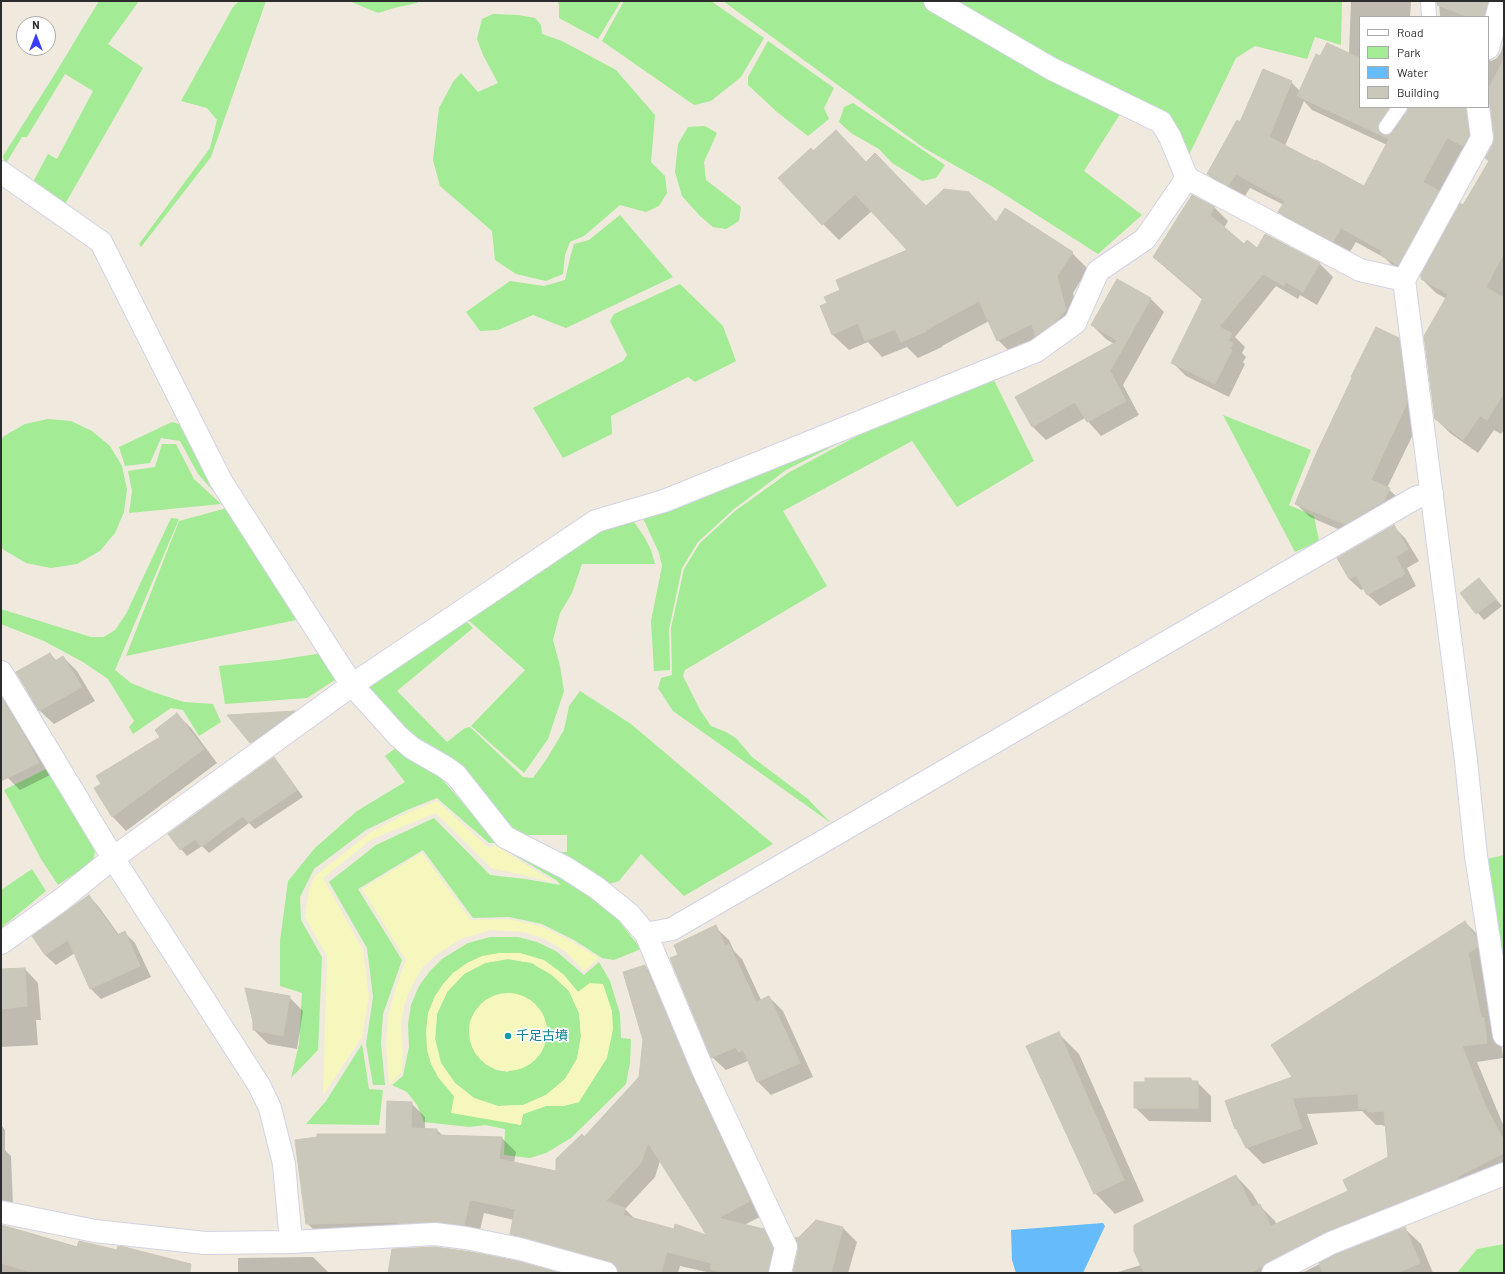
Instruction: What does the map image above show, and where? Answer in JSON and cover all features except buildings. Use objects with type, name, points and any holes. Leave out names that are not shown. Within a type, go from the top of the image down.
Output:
[{"type":"street","points":[[935,1],[1052,70],[1160,122],[1170,136],[1186,178],[1360,270],[1404,280]]},
{"type":"street","points":[[1489,44],[1501,1]]},
{"type":"street","points":[[1478,108],[1482,138],[1404,280],[1466,761],[1476,856],[1504,1035]]},
{"type":"street","points":[[1,172],[101,242],[221,481],[352,685],[398,736],[412,748],[445,767],[456,776],[505,838],[566,868],[596,888],[628,913],[646,934],[703,1070],[786,1247],[780,1273]]},
{"type":"street","points":[[1,943],[61,900],[113,858],[352,685],[596,521],[664,501],[1036,351],[1075,323],[1098,271],[1145,239],[1186,178]]},
{"type":"street","points":[[646,934],[672,929],[1417,497],[1432,494]]},
{"type":"street","points":[[1,672],[113,858],[259,1085],[270,1108],[284,1164],[291,1242]]},
{"type":"street","points":[[1273,1273],[1331,1243],[1504,1174]]},
{"type":"street","points":[[1,1212],[95,1231],[205,1243],[291,1242],[435,1234],[466,1238],[520,1249],[606,1273]]},
{"type":"lane","points":[[1428,1],[1429,16]]},
{"type":"lane","points":[[1386,127],[1399,108]]},
{"type":"green space","points":[[99,1],[139,1],[108,44],[143,68],[65,204],[33,182],[48,154],[57,159],[93,91],[65,74],[27,137],[22,137],[5,165],[3,156]]},
{"type":"green space","points":[[239,1],[266,1],[211,157],[141,247],[139,244],[210,148],[217,120],[207,108],[181,101],[233,7]]},
{"type":"green space","points":[[349,1],[419,1],[417,3],[378,13]]},
{"type":"green space","points":[[557,1],[621,1],[598,39],[559,18],[559,4]]},
{"type":"green space","points":[[624,1],[711,1],[764,38],[741,77],[711,101],[694,105],[602,41]]},
{"type":"green space","points":[[723,1],[920,1],[1057,81],[1122,111],[1084,171],[1142,215],[1098,254],[993,187],[924,148]]},
{"type":"green space","points":[[949,1],[1342,1],[1341,45],[1315,37],[1307,59],[1255,46],[1236,58],[1189,155],[1058,62]]},
{"type":"green space","points":[[493,14],[518,15],[535,18],[541,25],[542,34],[562,41],[616,70],[655,115],[651,162],[665,176],[667,193],[659,206],[646,212],[620,205],[584,236],[570,242],[565,255],[563,274],[546,281],[516,274],[495,260],[492,231],[440,186],[433,160],[439,108],[453,82],[461,73],[478,92],[498,83],[483,55],[477,39],[482,19]]},
{"type":"green space","points":[[768,41],[834,88],[824,108],[829,119],[808,136],[777,112],[748,85],[748,77]]},
{"type":"green space","points":[[853,103],[945,165],[936,178],[922,181],[892,163],[879,149],[851,133],[839,122],[844,107]]},
{"type":"green space","points":[[705,126],[717,133],[704,162],[706,180],[741,207],[739,221],[726,229],[713,227],[700,216],[682,196],[675,172],[678,144],[688,127]]},
{"type":"green space","points":[[620,215],[673,277],[566,328],[533,315],[498,330],[480,331],[466,312],[510,281],[544,286],[565,280],[574,244],[589,240]]},
{"type":"green space","points":[[680,284],[723,326],[736,361],[695,382],[688,377],[611,416],[612,434],[563,458],[533,408],[623,361],[627,355],[610,321],[614,314]]},
{"type":"green space","points":[[992,376],[1034,461],[957,507],[912,441],[783,511],[827,586],[685,670],[683,676],[700,710],[711,726],[736,738],[752,757],[808,799],[831,823],[673,711],[658,688],[661,678],[672,675],[671,628],[684,569],[700,543],[735,511],[788,473],[868,430]]},
{"type":"green space","points":[[1223,415],[1311,450],[1289,505],[1314,516],[1319,541],[1295,552]]},
{"type":"green space","points":[[48,419],[71,421],[92,431],[110,446],[122,466],[127,489],[124,512],[115,533],[100,551],[77,564],[51,568],[26,563],[1,547],[1,440],[4,436],[25,424]]},
{"type":"green space","points":[[172,422],[186,426],[224,503],[198,474],[180,441],[161,438],[150,463],[125,466],[119,447]]},
{"type":"green space","points":[[849,438],[786,470],[734,509],[698,542],[682,568],[669,629],[670,670],[654,671],[651,621],[662,566],[659,553],[642,516]]},
{"type":"green space","points":[[162,444],[176,444],[194,479],[221,504],[129,513],[132,491],[128,471],[155,467]]},
{"type":"green space","points":[[227,508],[296,620],[126,656],[179,521]]},
{"type":"green space","points":[[630,516],[645,538],[651,550],[655,564],[582,564],[572,593],[560,613],[553,640],[560,666],[564,691],[548,739],[524,773],[471,726],[525,670],[466,618],[572,541]]},
{"type":"green space","points":[[171,518],[179,519],[115,670],[131,683],[153,692],[184,702],[213,704],[221,722],[199,736],[183,710],[171,708],[133,734],[129,727],[134,721],[108,679],[83,662],[44,641],[1,624],[1,609],[91,637],[104,637],[115,630],[126,614]]},
{"type":"green space","points":[[463,618],[473,628],[397,691],[447,742],[465,728],[470,727],[523,777],[533,778],[564,730],[569,706],[580,691],[631,724],[773,844],[684,896],[641,854],[619,881],[609,884],[555,852],[567,852],[567,835],[526,835],[505,823],[401,729],[370,692],[369,683]]},
{"type":"green space","points":[[323,653],[338,678],[307,698],[225,704],[219,666],[278,660]]},
{"type":"green space","points":[[396,748],[439,776],[498,843],[589,892],[616,917],[641,949],[614,960],[602,958],[574,940],[542,924],[509,917],[473,918],[423,850],[358,889],[402,960],[383,1014],[381,1043],[385,1085],[373,1085],[366,1044],[373,997],[367,948],[329,882],[376,845],[434,818],[490,875],[561,885],[556,880],[494,843],[489,843],[437,798],[407,810],[366,830],[314,869],[300,897],[301,920],[322,957],[318,1050],[291,1078],[299,1044],[302,993],[280,986],[280,941],[288,881],[315,848],[357,811],[405,782],[385,756]]},
{"type":"green space","points":[[48,768],[95,851],[93,861],[58,885],[41,859],[4,790]]},
{"type":"green space","points":[[1504,855],[1504,981],[1487,859]]},
{"type":"green space","points":[[32,869],[46,891],[1,928],[1,890]]},
{"type":"green space","points":[[490,937],[518,937],[537,942],[556,951],[584,975],[599,962],[610,981],[620,1014],[621,1038],[631,1039],[630,1063],[626,1084],[571,1138],[546,1153],[530,1158],[504,1155],[505,1129],[485,1125],[469,1127],[424,1122],[417,1105],[407,1092],[392,1085],[403,1076],[409,1047],[408,1024],[411,1005],[419,986],[430,971],[442,959],[468,943]],"holes":[[[499,953],[563,974],[578,992],[590,983],[579,1102],[563,1106],[546,1106],[523,1114],[520,1125],[454,1096],[438,1077],[426,1031],[453,973]]]},
{"type":"green space","points":[[508,959],[531,963],[552,975],[569,991],[579,1013],[581,1036],[577,1059],[565,1079],[546,1095],[523,1105],[498,1106],[474,1098],[455,1083],[441,1063],[435,1039],[437,1014],[447,992],[464,974],[485,963]],"holes":[[[510,993],[523,996],[534,1004],[543,1014],[547,1027],[508,1072],[496,1070],[485,1064],[469,1033],[470,1021],[476,1010],[496,995]]]},
{"type":"green space","points":[[362,1044],[369,1089],[383,1090],[379,1125],[306,1124],[326,1101]]},
{"type":"green space","points":[[1504,1244],[1504,1273],[1457,1273],[1477,1249]]},
{"type":"sand","points":[[437,801],[489,848],[495,845],[553,882],[491,868],[436,813],[372,839],[323,878],[363,950],[369,997],[362,1037],[323,1095],[327,956],[305,917],[309,889],[315,876],[371,832],[409,812]]},
{"type":"sand","points":[[422,853],[471,920],[508,919],[541,926],[571,941],[599,958],[584,971],[565,951],[545,939],[523,932],[490,930],[461,939],[436,955],[423,967],[414,982],[405,1003],[401,1023],[403,1050],[402,1072],[389,1085],[386,1043],[388,1016],[396,987],[406,960],[362,889]]},
{"type":"sand","points":[[499,953],[520,953],[544,960],[563,974],[578,992],[590,983],[603,984],[612,1011],[613,1029],[607,1058],[579,1102],[563,1106],[546,1106],[523,1114],[521,1125],[451,1113],[454,1096],[438,1077],[431,1064],[427,1050],[426,1031],[428,1013],[435,996],[453,973],[467,963],[482,956]],"holes":[[[508,959],[532,963],[552,975],[569,991],[579,1013],[581,1036],[577,1059],[565,1079],[546,1095],[523,1105],[498,1106],[474,1098],[455,1083],[441,1063],[435,1039],[437,1014],[447,992],[464,974],[485,963]]]},
{"type":"sand","points":[[508,993],[523,996],[530,1000],[540,1010],[544,1017],[547,1032],[544,1047],[540,1054],[530,1064],[523,1068],[508,1071],[493,1068],[486,1064],[476,1054],[472,1047],[469,1032],[472,1017],[476,1010],[486,1000],[493,996]]},
{"type":"water","points":[[1103,1223],[1105,1226],[1083,1273],[1016,1273],[1012,1260],[1011,1230]]},
{"type":"place","name":"千足古墳","points":[[508,1036]]}]
